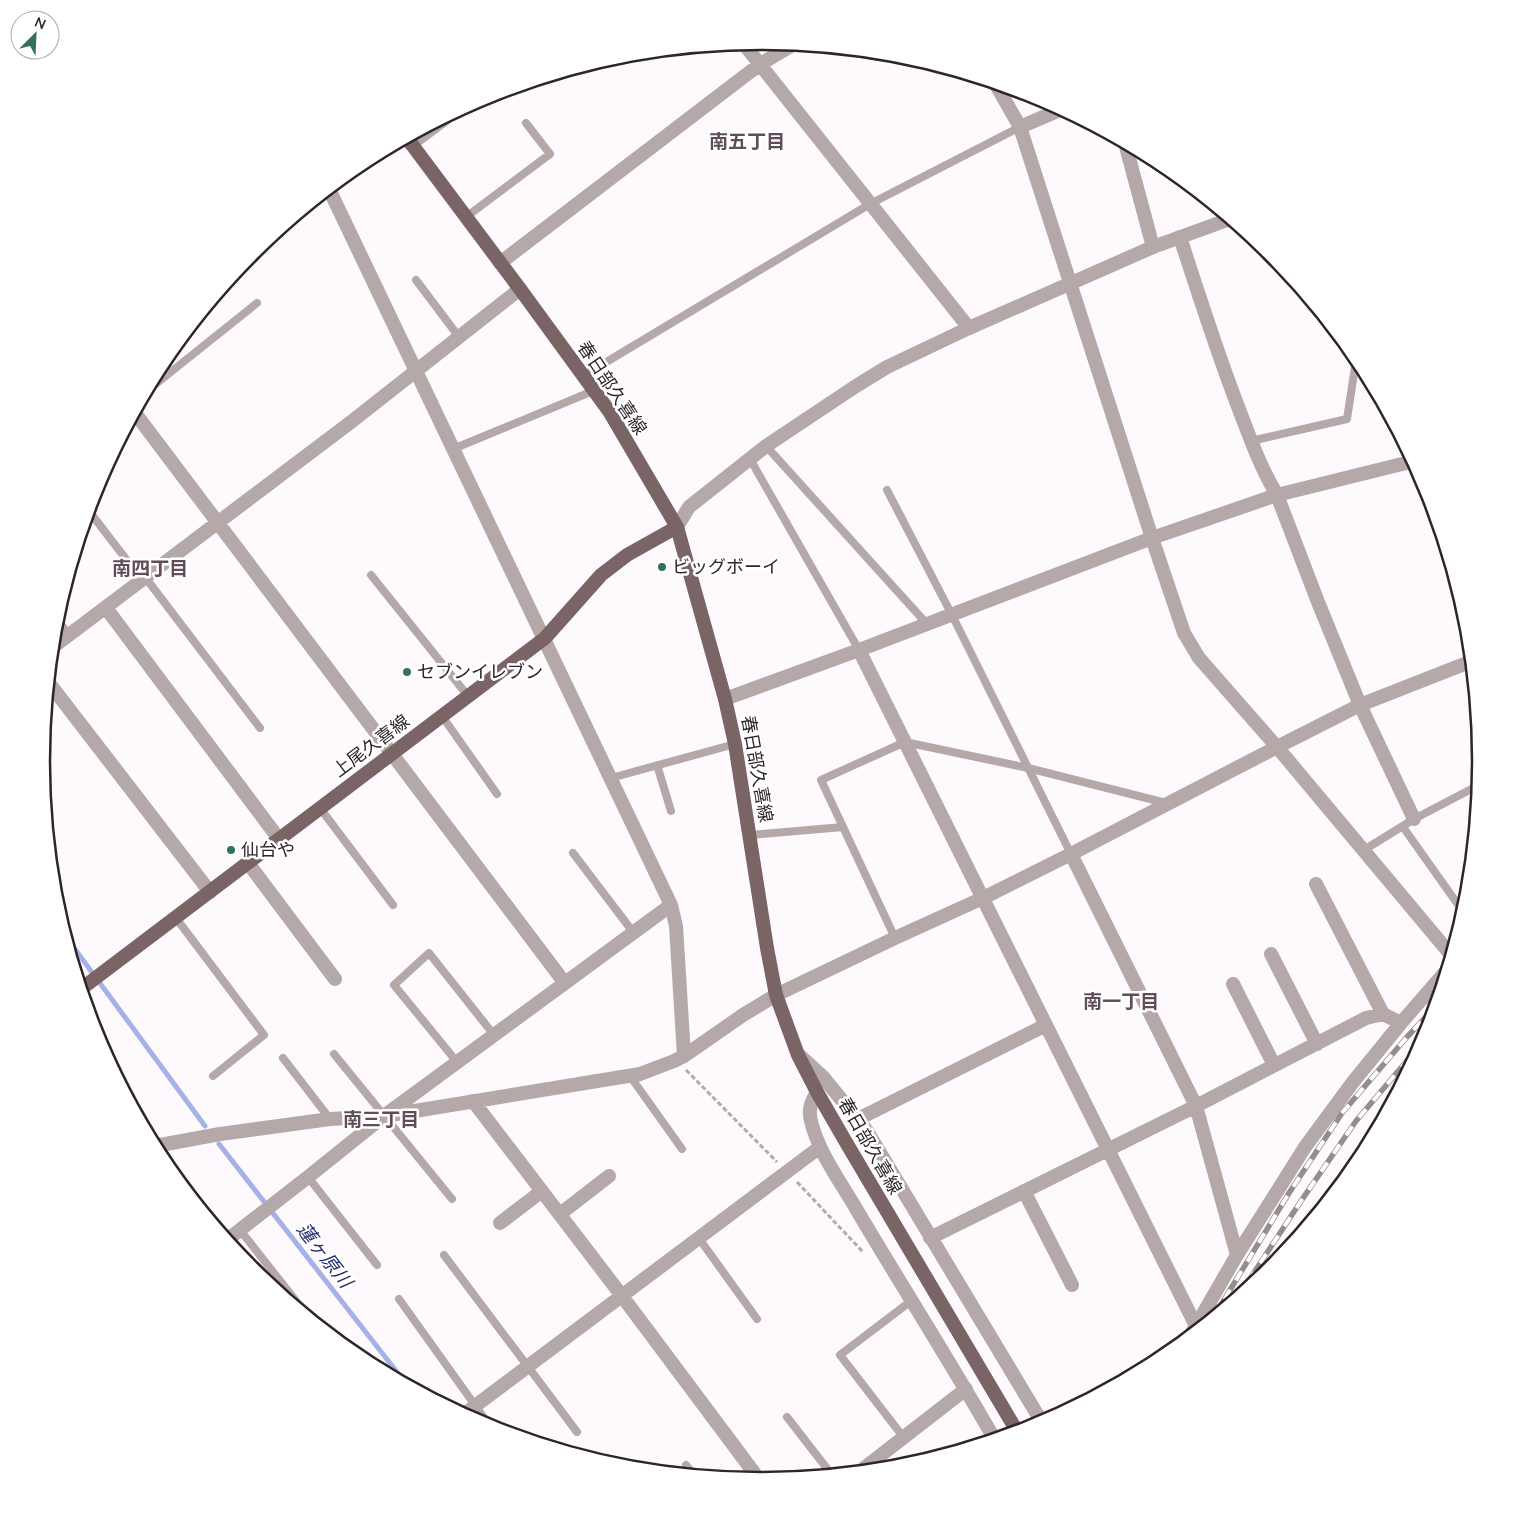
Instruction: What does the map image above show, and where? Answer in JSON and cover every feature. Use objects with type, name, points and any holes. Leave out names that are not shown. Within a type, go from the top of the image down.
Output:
[{"type":"main road","name":"春日部久喜線","points":[[410,143],[520,289],[608,412],[677,527],[725,699],[735,744],[776,995],[798,1055],[817,1092],[1014,1426]]},
{"type":"main road","name":"上尾久喜線","points":[[87,986],[545,638],[601,574],[628,555],[677,527]]},
{"type":"street","points":[[749,51],[969,328]]},
{"type":"street","points":[[500,263],[759,65],[783,51]]},
{"type":"street","points":[[1000,92],[1020,127],[1184,633],[1199,658],[1277,747],[1448,951]]},
{"type":"street","points":[[1020,127],[1053,113]]},
{"type":"street","points":[[1127,151],[1153,247]]},
{"type":"street","points":[[332,194],[671,905],[676,926],[684,1056]]},
{"type":"street","points":[[677,527],[689,506],[766,446],[887,367],[969,328],[1153,247],[1224,221]]},
{"type":"street","points":[[1180,237],[1215,347],[1251,441],[1270,484],[1277,495],[1318,602],[1409,823]]},
{"type":"street","points":[[61,641],[351,422],[520,289]]},
{"type":"street","points":[[139,418],[564,982]]},
{"type":"street","points":[[725,699],[1152,538],[1277,495],[1407,463]]},
{"type":"street","points":[[106,608],[279,839]]},
{"type":"street","points":[[859,650],[1108,1150],[1191,1329]]},
{"type":"street","points":[[162,1145],[220,1134],[330,1119],[384,1116],[640,1074],[684,1056],[743,1015],[776,995],[983,898],[1360,705],[1466,663]]},
{"type":"street","points":[[54,690],[210,892]]},
{"type":"street","points":[[1071,854],[1196,1106],[1237,1255]]},
{"type":"street","points":[[248,863],[335,979]]},
{"type":"street","points":[[1316,884],[1382,1014],[1401,1023]]},
{"type":"street","points":[[232,1236],[384,1116],[671,905]]},
{"type":"street","points":[[1271,954],[1317,1044]]},
{"type":"street","points":[[1196,1325],[1237,1255],[1305,1147],[1353,1082],[1438,980]]},
{"type":"street","points":[[1233,984],[1274,1065]]},
{"type":"street","points":[[930,1238],[1196,1106],[1366,1018],[1382,1014]]},
{"type":"street","points":[[858,1119],[1046,1025]]},
{"type":"street","points":[[798,1055],[823,1077],[867,1131],[1039,1417]]},
{"type":"street","points":[[817,1092],[811,1102],[811,1120],[820,1146],[884,1257],[966,1389],[992,1434]]},
{"type":"street","points":[[473,1102],[560,1214],[754,1473]]},
{"type":"street","points":[[469,1410],[820,1146]]},
{"type":"street","points":[[560,1214],[609,1176]]},
{"type":"street","points":[[500,1223],[542,1191]]},
{"type":"street","points":[[1024,1191],[1072,1285]]},
{"type":"street","points":[[869,1464],[966,1389]]},
{"type":"lane","points":[[466,217],[550,154],[526,123]]},
{"type":"lane","points":[[583,376],[870,204],[1020,127]]},
{"type":"lane","points":[[416,280],[460,337]]},
{"type":"lane","points":[[162,379],[257,303]]},
{"type":"lane","points":[[1251,441],[1347,419],[1355,369]]},
{"type":"lane","points":[[454,449],[593,391]]},
{"type":"lane","points":[[766,446],[927,624]]},
{"type":"lane","points":[[750,459],[859,650]]},
{"type":"lane","points":[[887,490],[952,615],[1071,854]]},
{"type":"lane","points":[[94,518],[260,728]]},
{"type":"lane","points":[[371,575],[468,696]]},
{"type":"lane","points":[[63,627],[69,635]]},
{"type":"lane","points":[[442,716],[497,794]]},
{"type":"lane","points":[[895,938],[821,780],[905,742],[1028,768],[1168,804]]},
{"type":"lane","points":[[611,778],[735,744]]},
{"type":"lane","points":[[657,765],[671,811]]},
{"type":"lane","points":[[1364,850],[1472,789]]},
{"type":"lane","points":[[320,808],[393,905]]},
{"type":"lane","points":[[1409,823],[1458,904]]},
{"type":"lane","points":[[750,835],[843,826]]},
{"type":"lane","points":[[573,853],[633,932]]},
{"type":"lane","points":[[176,918],[264,1035],[214,1076]]},
{"type":"lane","points":[[457,1062],[394,985],[429,953],[494,1035]]},
{"type":"lane","points":[[334,1054],[452,1199]]},
{"type":"lane","points":[[283,1058],[330,1119]]},
{"type":"lane","points":[[630,1076],[682,1149]]},
{"type":"lane","points":[[308,1177],[377,1265]]},
{"type":"lane","points":[[240,1230],[289,1294]]},
{"type":"lane","points":[[698,1237],[757,1318]]},
{"type":"lane","points":[[444,1255],[577,1432]]},
{"type":"lane","points":[[399,1299],[482,1416]]},
{"type":"lane","points":[[904,1438],[840,1354],[912,1301]]},
{"type":"lane","points":[[787,1417],[828,1469]]},
{"type":"lane","points":[[686,1465],[689,1469]]},
{"type":"waterway","name":"蓮ヶ原川","points":[[75,949],[205,1126]]},
{"type":"waterway","name":"蓮ヶ原川","points":[[219,1144],[397,1373]]},
{"type":"railway","points":[[1222,1304],[1289,1193],[1342,1113],[1425,1018]]},
{"type":"railway","points":[[1250,1279],[1356,1121],[1407,1061]]},
{"type":"place","name":"ビッグボーイ","points":[[662,567]]},
{"type":"place","name":"セブンイレブン","points":[[407,672]]},
{"type":"place","name":"仙台や","points":[[231,850]]},
{"type":"district","name":"南五丁目","points":[[747,141]]},
{"type":"district","name":"南四丁目","points":[[150,568]]},
{"type":"district","name":"南一丁目","points":[[1121,1001]]},
{"type":"district","name":"南三丁目","points":[[381,1119]]}]
